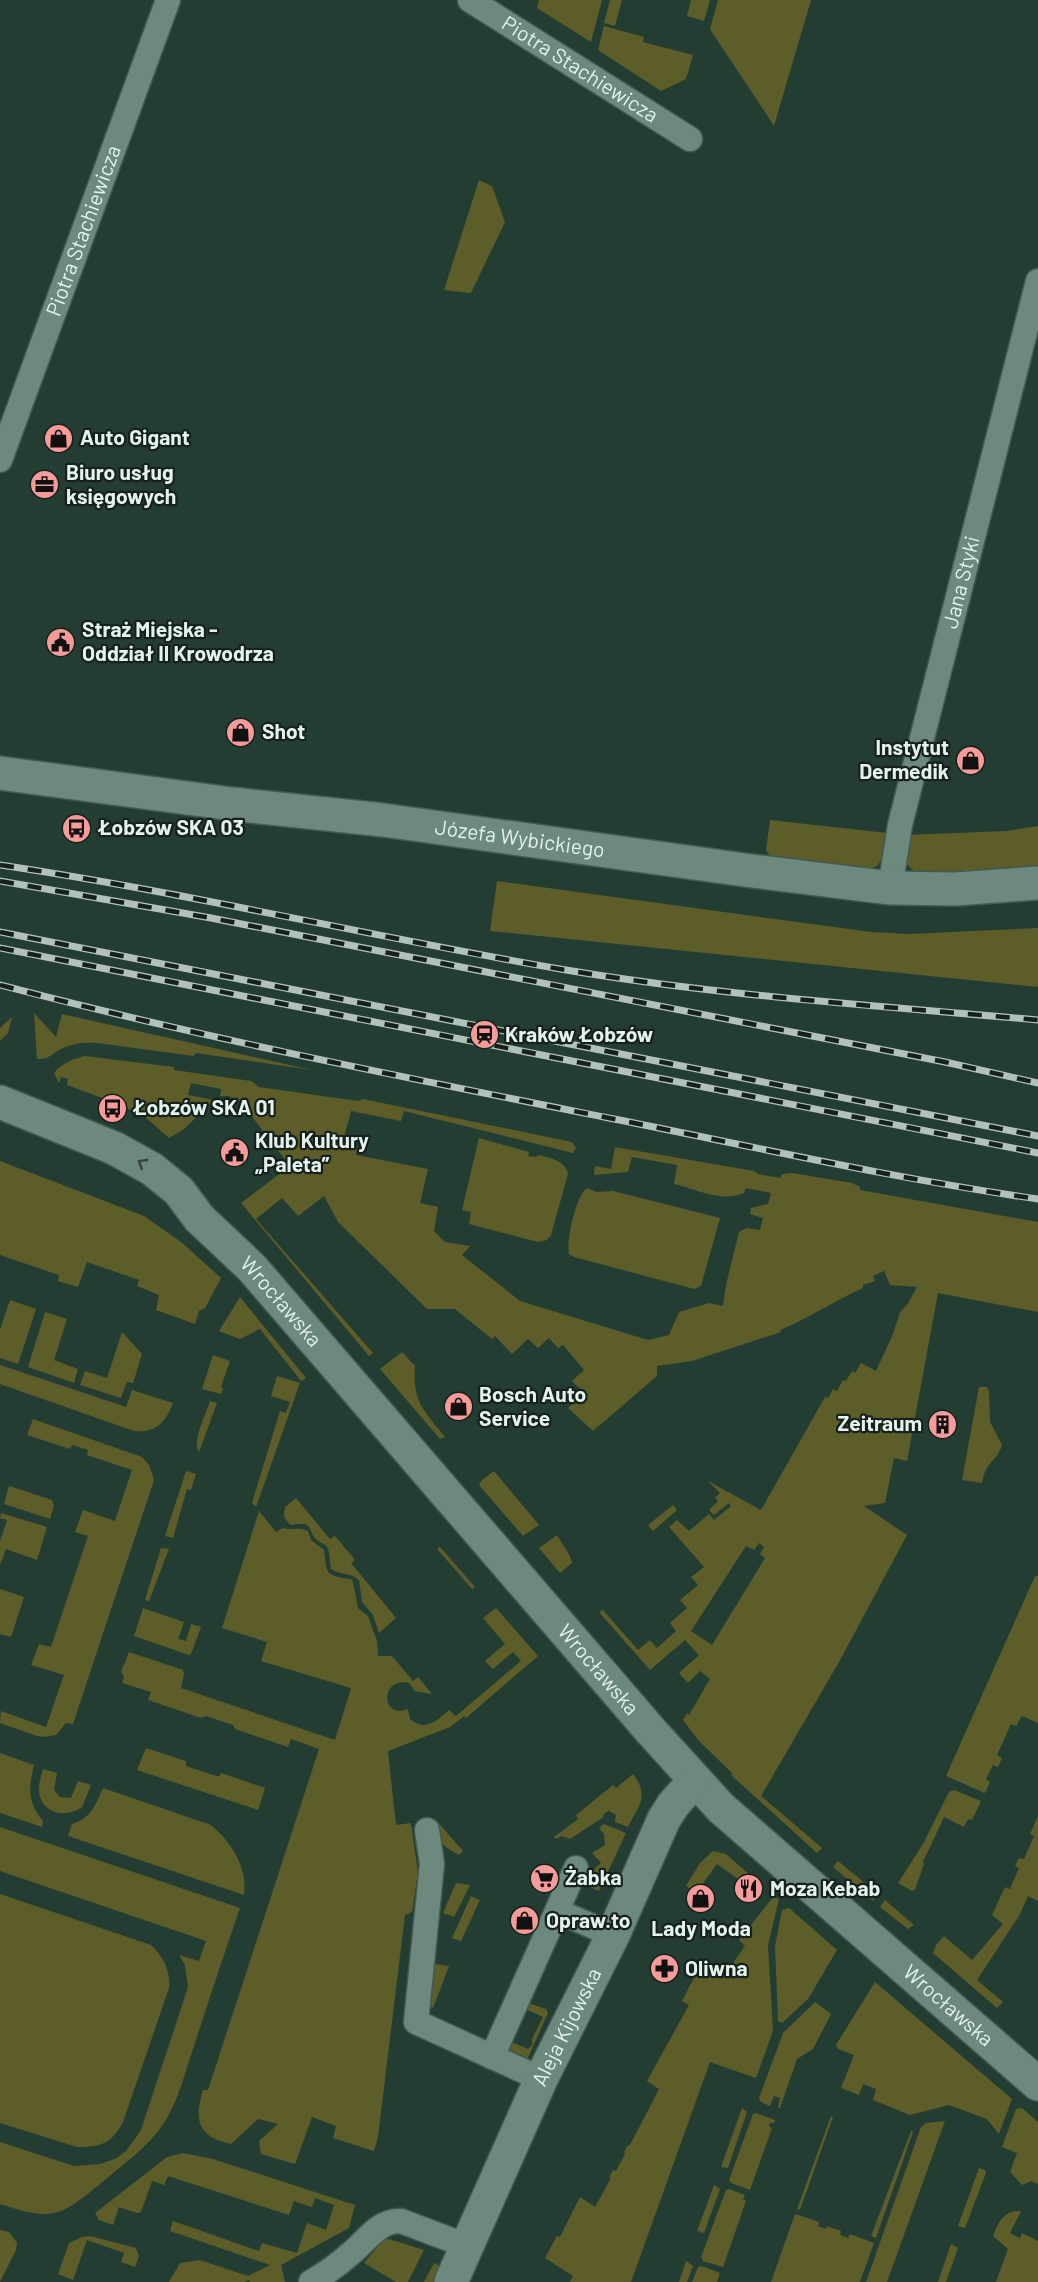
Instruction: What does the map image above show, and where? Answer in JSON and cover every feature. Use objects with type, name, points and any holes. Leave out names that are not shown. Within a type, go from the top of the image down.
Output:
[{"type":"street","name":"Piotra Stachiewicza","points":[[0,460],[168,0]]},
{"type":"street","name":"Piotra Stachiewicza","points":[[470,0],[690,139]]},
{"type":"street","name":"Jana Styki","points":[[890,888],[900,825],[1038,281]]},
{"type":"street","name":"Józefa Wybickiego","points":[[0,773],[232,804],[383,820],[890,888],[955,889],[1038,883]]},
{"type":"street","name":"Wrocławska","points":[[0,1102],[78,1132],[137,1159],[179,1191],[199,1218],[252,1268],[467,1520],[695,1780],[734,1821],[1038,2084]]},
{"type":"street","name":"Wrocławska","points":[[0,1125],[97,1163],[133,1183],[168,1207],[199,1218]]},
{"type":"street","name":"Aleja Kijowska","points":[[451,2282],[541,2079],[613,1935],[664,1819],[695,1780]]},
{"type":"street","points":[[427,1830],[432,1864],[416,2022],[541,2079]]},
{"type":"street","points":[[492,2057],[576,1868]]},
{"type":"street","points":[[557,1911],[613,1935]]},
{"type":"street","points":[[311,2282],[339,2263],[380,2227],[392,2221],[401,2221],[467,2246]]},
{"type":"shaded area","points":[[539,0],[602,0],[591,42],[537,8]]},
{"type":"shaded area","points":[[610,0],[622,0],[615,26],[604,23]]},
{"type":"shaded area","points":[[691,0],[710,0],[704,21],[687,16]]},
{"type":"shaded area","points":[[718,0],[811,0],[774,126],[710,29]]},
{"type":"shaded area","points":[[604,26],[644,37],[643,42],[693,55],[686,79],[661,91],[598,50]]},
{"type":"shaded area","points":[[479,180],[492,186],[505,222],[471,293],[444,290]]},
{"type":"shaded area","points":[[770,820],[887,833],[884,856],[878,864],[868,869],[772,859],[766,850]]},
{"type":"shaded area","points":[[1038,826],[1038,869],[924,874],[911,868],[905,860],[905,835],[1006,831]]},
{"type":"shaded area","points":[[497,881],[871,932],[908,934],[1038,928],[1038,987],[490,931]]},
{"type":"shaded area","points":[[34,1013],[56,1037],[62,1014],[312,1070],[196,1053],[193,1056],[94,1043],[71,1045],[48,1057],[37,1059]]},
{"type":"shaded area","points":[[12,1017],[8,1033],[0,1041],[0,1028]]},
{"type":"shaded area","points":[[85,1056],[174,1067],[174,1070],[251,1081],[259,1087],[358,1101],[363,1099],[572,1142],[576,1148],[573,1153],[404,1111],[401,1121],[351,1111],[342,1145],[357,1149],[356,1155],[428,1169],[420,1203],[438,1207],[434,1231],[445,1242],[470,1246],[462,1255],[520,1301],[648,1340],[669,1335],[679,1312],[709,1303],[723,1306],[739,1232],[747,1228],[760,1230],[763,1218],[750,1214],[751,1208],[768,1204],[771,1193],[746,1188],[744,1193],[736,1196],[709,1194],[674,1184],[677,1165],[632,1157],[628,1172],[594,1175],[595,1166],[611,1169],[615,1147],[754,1171],[758,1174],[780,1178],[782,1174],[792,1173],[852,1183],[860,1187],[860,1190],[1038,1222],[1038,1312],[938,1293],[907,1461],[894,1458],[885,1503],[864,1506],[907,1535],[839,1662],[761,1796],[822,1848],[817,1853],[731,1775],[732,1773],[699,1741],[683,1720],[687,1713],[689,1715],[710,1679],[700,1671],[688,1683],[679,1673],[699,1655],[685,1640],[650,1670],[599,1612],[603,1610],[638,1650],[650,1640],[657,1648],[676,1631],[670,1623],[687,1608],[680,1600],[698,1585],[691,1577],[704,1567],[669,1527],[677,1520],[689,1531],[709,1514],[714,1520],[731,1506],[729,1503],[714,1515],[709,1510],[718,1501],[715,1498],[720,1493],[708,1481],[761,1510],[825,1397],[828,1398],[833,1389],[837,1391],[843,1380],[846,1381],[852,1371],[855,1373],[861,1363],[876,1371],[893,1334],[900,1312],[907,1305],[917,1287],[890,1285],[884,1271],[873,1276],[875,1281],[863,1285],[863,1288],[780,1330],[781,1332],[692,1361],[657,1366],[657,1376],[593,1431],[568,1408],[584,1393],[572,1381],[584,1370],[563,1345],[558,1348],[549,1338],[538,1348],[528,1339],[512,1354],[495,1336],[492,1339],[455,1309],[427,1309],[338,1222],[324,1196],[298,1216],[282,1198],[256,1219],[373,1353],[369,1356],[241,1203],[290,1166],[240,1101],[228,1096],[220,1096],[221,1089],[191,1083],[188,1095],[214,1100],[183,1130],[169,1138],[145,1117],[67,1085],[68,1079],[61,1077],[59,1083],[54,1073],[64,1064]],"holes":[[[759,1543],[764,1547],[760,1554],[765,1558],[712,1645],[691,1631],[746,1546],[754,1550]]]},
{"type":"shaded area","points":[[479,1138],[529,1152],[528,1156],[538,1155],[552,1159],[566,1169],[568,1174],[551,1235],[547,1240],[538,1242],[469,1224],[471,1212],[462,1210]]},
{"type":"shaded area","points":[[0,1161],[144,1216],[181,1242],[221,1278],[205,1308],[199,1311],[195,1324],[156,1310],[159,1295],[137,1286],[139,1280],[87,1262],[78,1287],[58,1281],[59,1275],[0,1255]]},
{"type":"shaded area","points":[[587,1188],[597,1192],[613,1191],[720,1218],[701,1286],[694,1289],[569,1254],[573,1219],[579,1199]]},
{"type":"shaded area","points":[[240,1297],[306,1378],[301,1381],[260,1329],[240,1339],[219,1331]]},
{"type":"shaded area","points":[[10,1300],[36,1309],[18,1364],[0,1358],[0,1330]]},
{"type":"shaded area","points":[[45,1312],[67,1319],[54,1360],[78,1369],[74,1383],[28,1367]]},
{"type":"shaded area","points":[[122,1332],[142,1354],[133,1383],[127,1382],[121,1398],[80,1385],[85,1371],[107,1378]]},
{"type":"shaded area","points":[[402,1352],[415,1366],[415,1388],[421,1405],[445,1437],[440,1439],[380,1369]]},
{"type":"shaded area","points":[[213,1355],[230,1361],[221,1387],[223,1388],[221,1394],[202,1389]]},
{"type":"shaded area","points":[[0,1365],[126,1407],[132,1390],[173,1403],[167,1416],[159,1425],[148,1430],[134,1431],[0,1384]]},
{"type":"shaded area","points":[[277,1376],[300,1383],[256,1507],[252,1503],[280,1411],[286,1413],[290,1402],[271,1396]]},
{"type":"shaded area","points":[[979,1387],[987,1387],[989,1391],[990,1422],[1002,1445],[986,1470],[982,1483],[962,1480]]},
{"type":"shaded area","points":[[210,1401],[217,1403],[199,1452],[198,1434]]},
{"type":"shaded area","points":[[33,1419],[142,1457],[149,1465],[154,1480],[73,1724],[66,1723],[56,1735],[43,1737],[0,1723],[1,1711],[46,1727],[64,1675],[31,1665],[39,1644],[51,1647],[88,1536],[75,1532],[83,1510],[115,1521],[132,1470],[87,1455],[88,1450],[72,1445],[70,1449],[27,1435]]},
{"type":"shaded area","points":[[186,1471],[196,1474],[191,1490],[187,1489],[173,1538],[165,1536]]},
{"type":"shaded area","points":[[494,1471],[539,1525],[523,1536],[479,1485]]},
{"type":"shaded area","points":[[9,1486],[52,1500],[54,1506],[50,1519],[4,1504]]},
{"type":"shaded area","points":[[296,1498],[330,1539],[335,1536],[355,1560],[351,1563],[396,1618],[379,1633],[373,1615],[362,1602],[359,1580],[331,1569],[329,1551],[317,1540],[307,1525],[291,1525],[285,1519],[285,1507]]},
{"type":"shaded area","points":[[673,1505],[677,1510],[653,1531],[648,1525]]},
{"type":"shaded area","points":[[259,1511],[276,1532],[283,1528],[308,1531],[311,1540],[324,1550],[329,1572],[336,1577],[351,1579],[358,1608],[368,1616],[377,1641],[378,1656],[392,1656],[413,1681],[418,1677],[432,1694],[415,1691],[409,1683],[399,1683],[389,1691],[388,1704],[392,1709],[399,1711],[408,1709],[410,1719],[415,1723],[431,1724],[449,1710],[456,1716],[521,1661],[513,1652],[493,1669],[485,1661],[505,1644],[483,1618],[496,1608],[538,1656],[466,1718],[464,1716],[450,1727],[388,1751],[396,1825],[411,1823],[418,1873],[412,1912],[405,1915],[378,2137],[374,2151],[333,2138],[336,2126],[312,2117],[295,2164],[261,2154],[259,2141],[278,2124],[258,2119],[231,2144],[211,2137],[205,2131],[199,2118],[199,2110],[203,2090],[208,2090],[319,1749],[291,1739],[288,1747],[235,1729],[233,1725],[206,1716],[201,1718],[148,1700],[151,1692],[122,1683],[124,1677],[121,1672],[129,1652],[183,1670],[181,1688],[335,1740],[351,1688],[261,1661],[267,1642],[222,1628]]},
{"type":"shaded area","points":[[1,1513],[47,1527],[37,1560],[6,1549],[0,1565],[0,1541],[7,1520],[0,1518]]},
{"type":"shaded area","points":[[557,1535],[572,1563],[560,1573],[539,1548]]},
{"type":"shaded area","points":[[438,1547],[475,1587],[472,1589],[438,1550]]},
{"type":"shaded area","points":[[161,1548],[169,1549],[149,1601],[145,1600]]},
{"type":"shaded area","points":[[1035,1576],[1038,1576],[1038,1723],[1022,1716],[1016,1726],[1011,1724],[997,1755],[1002,1758],[998,1767],[993,1765],[986,1779],[990,1782],[985,1793],[946,1776]]},
{"type":"shaded area","points":[[0,1589],[24,1597],[11,1637],[0,1634]]},
{"type":"shaded area","points":[[143,1608],[184,1622],[178,1639],[186,1641],[191,1624],[201,1627],[191,1654],[134,1636]]},
{"type":"shaded area","points":[[146,1748],[186,1761],[186,1766],[216,1776],[220,1776],[221,1773],[265,1788],[258,1810],[137,1770]]},
{"type":"shaded area","points":[[0,1753],[34,1765],[31,1795],[34,1808],[43,1821],[42,1827],[0,1813]]},
{"type":"shaded area","points":[[43,1769],[57,1773],[54,1790],[60,1797],[71,1798],[78,1781],[91,1785],[82,1807],[70,1813],[63,1813],[50,1810],[45,1806],[39,1793]]},
{"type":"shaded area","points":[[633,1774],[642,1795],[628,1827],[615,1822],[616,1815],[609,1811],[570,1839],[561,1836],[556,1839],[554,1837],[578,1819],[576,1815],[613,1785],[616,1788]]},
{"type":"shaded area","points":[[103,1788],[211,1825],[231,1847],[241,1865],[245,1885],[244,1895],[68,1836],[72,1824],[84,1818],[92,1810]]},
{"type":"shaded area","points":[[954,1790],[981,1801],[972,1820],[968,1819],[964,1827],[944,1817],[923,1862],[915,1889],[912,1891],[898,1883],[923,1844],[949,1792]]},
{"type":"shaded area","points":[[1038,1816],[1038,1901],[1028,1896],[1019,1916],[977,1980],[1003,2002],[997,2008],[933,1953],[936,1945],[944,1936],[972,1960],[1003,1924],[992,1915],[1005,1887],[1010,1889],[1019,1868],[1015,1866],[1019,1858],[1024,1859],[1034,1836],[1030,1834]]},
{"type":"shaded area","points":[[435,1819],[463,1851],[459,1855],[447,1848],[441,1841]]},
{"type":"shaded area","points":[[604,1824],[626,1833],[599,1891],[581,1883],[601,1863],[592,1853],[605,1845],[604,1834],[599,1828]]},
{"type":"shaded area","points":[[0,1827],[240,1908],[181,2087],[168,2117],[150,2141],[79,2201],[68,2208],[47,2214],[19,2210],[0,2204],[0,2142],[74,2166],[100,2164],[117,2158],[126,2151],[141,2130],[188,1987],[185,1965],[179,1955],[199,1961],[206,1941],[0,1871]]},
{"type":"shaded area","points":[[713,1851],[726,1854],[752,1877],[748,1881],[744,1878],[741,1881],[717,1864],[696,1893],[686,1886],[700,1863]]},
{"type":"shaded area","points":[[838,1861],[878,1894],[873,1901],[833,1867]]},
{"type":"shaded area","points":[[456,1883],[470,1885],[454,1917],[443,1913]]},
{"type":"shaded area","points":[[0,1894],[151,1945],[165,1965],[169,1976],[169,1988],[123,2122],[110,2140],[104,2143],[77,2147],[0,2123]]},
{"type":"shaded area","points":[[471,1896],[480,1900],[461,1941],[452,1938]]},
{"type":"shaded area","points":[[774,1896],[779,1899],[768,1945],[773,2031],[756,2078],[710,2062],[631,2282],[570,2282],[573,2276],[545,2258],[557,2236],[560,2237],[580,2197],[595,2207],[611,2178],[609,2177],[613,2170],[616,2171],[624,2152],[630,2145],[659,2089],[647,2081],[689,2005],[682,2001],[700,1966],[722,1979],[745,1946],[739,1940]]},
{"type":"shaded area","points":[[885,1900],[914,1925],[908,1929],[880,1907]]},
{"type":"shaded area","points":[[789,1908],[837,1950],[808,1999],[782,2023],[778,2021],[775,1946],[782,1910]]},
{"type":"shaded area","points":[[429,1963],[449,1966],[433,2008],[430,2006]]},
{"type":"shaded area","points":[[875,1982],[1012,2099],[999,2134],[987,2119],[949,2105],[910,2115],[873,2100],[876,2089],[863,2084],[859,2095],[841,2088],[854,2055],[838,2049],[836,2045]]},
{"type":"shaded area","points":[[815,2002],[831,2014],[813,2049],[797,2059],[780,2108],[778,2108],[780,2098],[774,2096],[770,2106],[761,2102],[759,2098],[783,2033]]},
{"type":"shaded area","points":[[528,2003],[546,2009],[548,2013],[526,2062],[507,2050],[509,2044],[514,2043],[528,2049],[532,2045],[532,2039],[543,2017],[528,2010]]},
{"type":"shaded area","points":[[742,2108],[747,2112],[728,2168],[721,2167]]},
{"type":"shaded area","points":[[1022,2108],[1038,2122],[1038,2184],[1031,2181],[1022,2185],[1010,2172],[1017,2153],[1002,2147],[1016,2109]]},
{"type":"shaded area","points":[[753,2114],[775,2120],[774,2123],[770,2123],[769,2126],[772,2128],[750,2190],[731,2183],[729,2180]]},
{"type":"shaded area","points":[[831,2116],[833,2117],[800,2210],[797,2209]]},
{"type":"shaded area","points":[[945,2121],[887,2282],[866,2282],[921,2127],[926,2123]]},
{"type":"shaded area","points":[[911,2131],[913,2132],[876,2238],[871,2236]]},
{"type":"shaded area","points":[[183,2153],[213,2159],[355,2205],[349,2228],[281,2265],[285,2282],[250,2282],[249,2280],[244,2282],[169,2282],[180,2263],[200,2260],[248,2276],[270,2265],[170,2231],[173,2221],[259,2251],[262,2243],[297,2253],[307,2223],[326,2230],[334,2205],[315,2198],[312,2207],[294,2201],[289,2215],[168,2176],[164,2185],[152,2181],[141,2212],[137,2213],[119,2207],[113,2225],[99,2220],[95,2213],[167,2157]]},
{"type":"shaded area","points":[[979,2168],[985,2170],[986,2173],[965,2228],[958,2226]]},
{"type":"shaded area","points":[[714,2185],[720,2189],[704,2233],[697,2231]]},
{"type":"shaded area","points":[[726,2190],[745,2195],[743,2199],[746,2201],[723,2267],[703,2261],[701,2257]]},
{"type":"shaded area","points":[[1021,2211],[1010,2233],[1020,2238],[1022,2233],[1038,2241],[1038,2282],[996,2282],[1008,2249],[993,2236],[1006,2215]]},
{"type":"shaded area","points":[[795,2214],[819,2222],[818,2226],[826,2229],[827,2226],[841,2231],[840,2235],[848,2238],[850,2234],[874,2243],[860,2282],[771,2282]]},
{"type":"shaded area","points":[[0,2230],[9,2232],[17,2243],[16,2250],[0,2282]]},
{"type":"shaded area","points":[[90,2236],[136,2248],[139,2256],[135,2267],[121,2262],[124,2253],[87,2240],[73,2280],[58,2274],[69,2243]]},
{"type":"shaded area","points":[[389,2239],[424,2250],[408,2282],[396,2282],[364,2263],[383,2240]]},
{"type":"shaded area","points":[[951,2244],[958,2248],[946,2282],[938,2282]]},
{"type":"shaded area","points":[[686,2261],[693,2266],[687,2282],[679,2282]]},
{"type":"shaded area","points":[[434,2263],[442,2267],[436,2282],[424,2282]]},
{"type":"shaded area","points":[[702,2266],[720,2273],[717,2282],[692,2282],[698,2267]]},
{"type":"railway","points":[[0,865],[71,876],[495,957],[625,979],[802,999],[1038,1020]]},
{"type":"railway","points":[[0,881],[211,918],[945,1062],[1038,1083]]},
{"type":"railway","points":[[0,932],[1038,1136]]},
{"type":"railway","points":[[0,948],[1038,1153]]},
{"type":"railway","points":[[0,985],[153,1023],[383,1073],[879,1172],[1038,1199]]},
{"type":"place","name":"Auto Gigant","points":[[59,438]]},
{"type":"place","name":"Biuro usług księgowych","points":[[45,485]]},
{"type":"place","name":"Straż Miejska - Oddział II Krowodrza","points":[[61,642]]},
{"type":"place","name":"Shot","points":[[241,732]]},
{"type":"place","name":"Instytut Dermedik","points":[[970,760]]},
{"type":"place","name":"Łobzów SKA 03","points":[[77,828]]},
{"type":"place","name":"Kraków Łobzów","points":[[484,1035]]},
{"type":"place","name":"Łobzów SKA 01","points":[[112,1108]]},
{"type":"place","name":"Klub Kultury „Paleta”","points":[[234,1153]]},
{"type":"place","name":"Bosch Auto Service","points":[[458,1407]]},
{"type":"place","name":"Zeitraum","points":[[943,1424]]},
{"type":"place","name":"Żabka","points":[[544,1878]]},
{"type":"place","name":"Moza Kebab","points":[[749,1889]]},
{"type":"place","name":"Lady Moda","points":[[701,1898]]},
{"type":"place","name":"Opraw.to","points":[[525,1921]]},
{"type":"place","name":"Oliwna","points":[[664,1969]]}]
